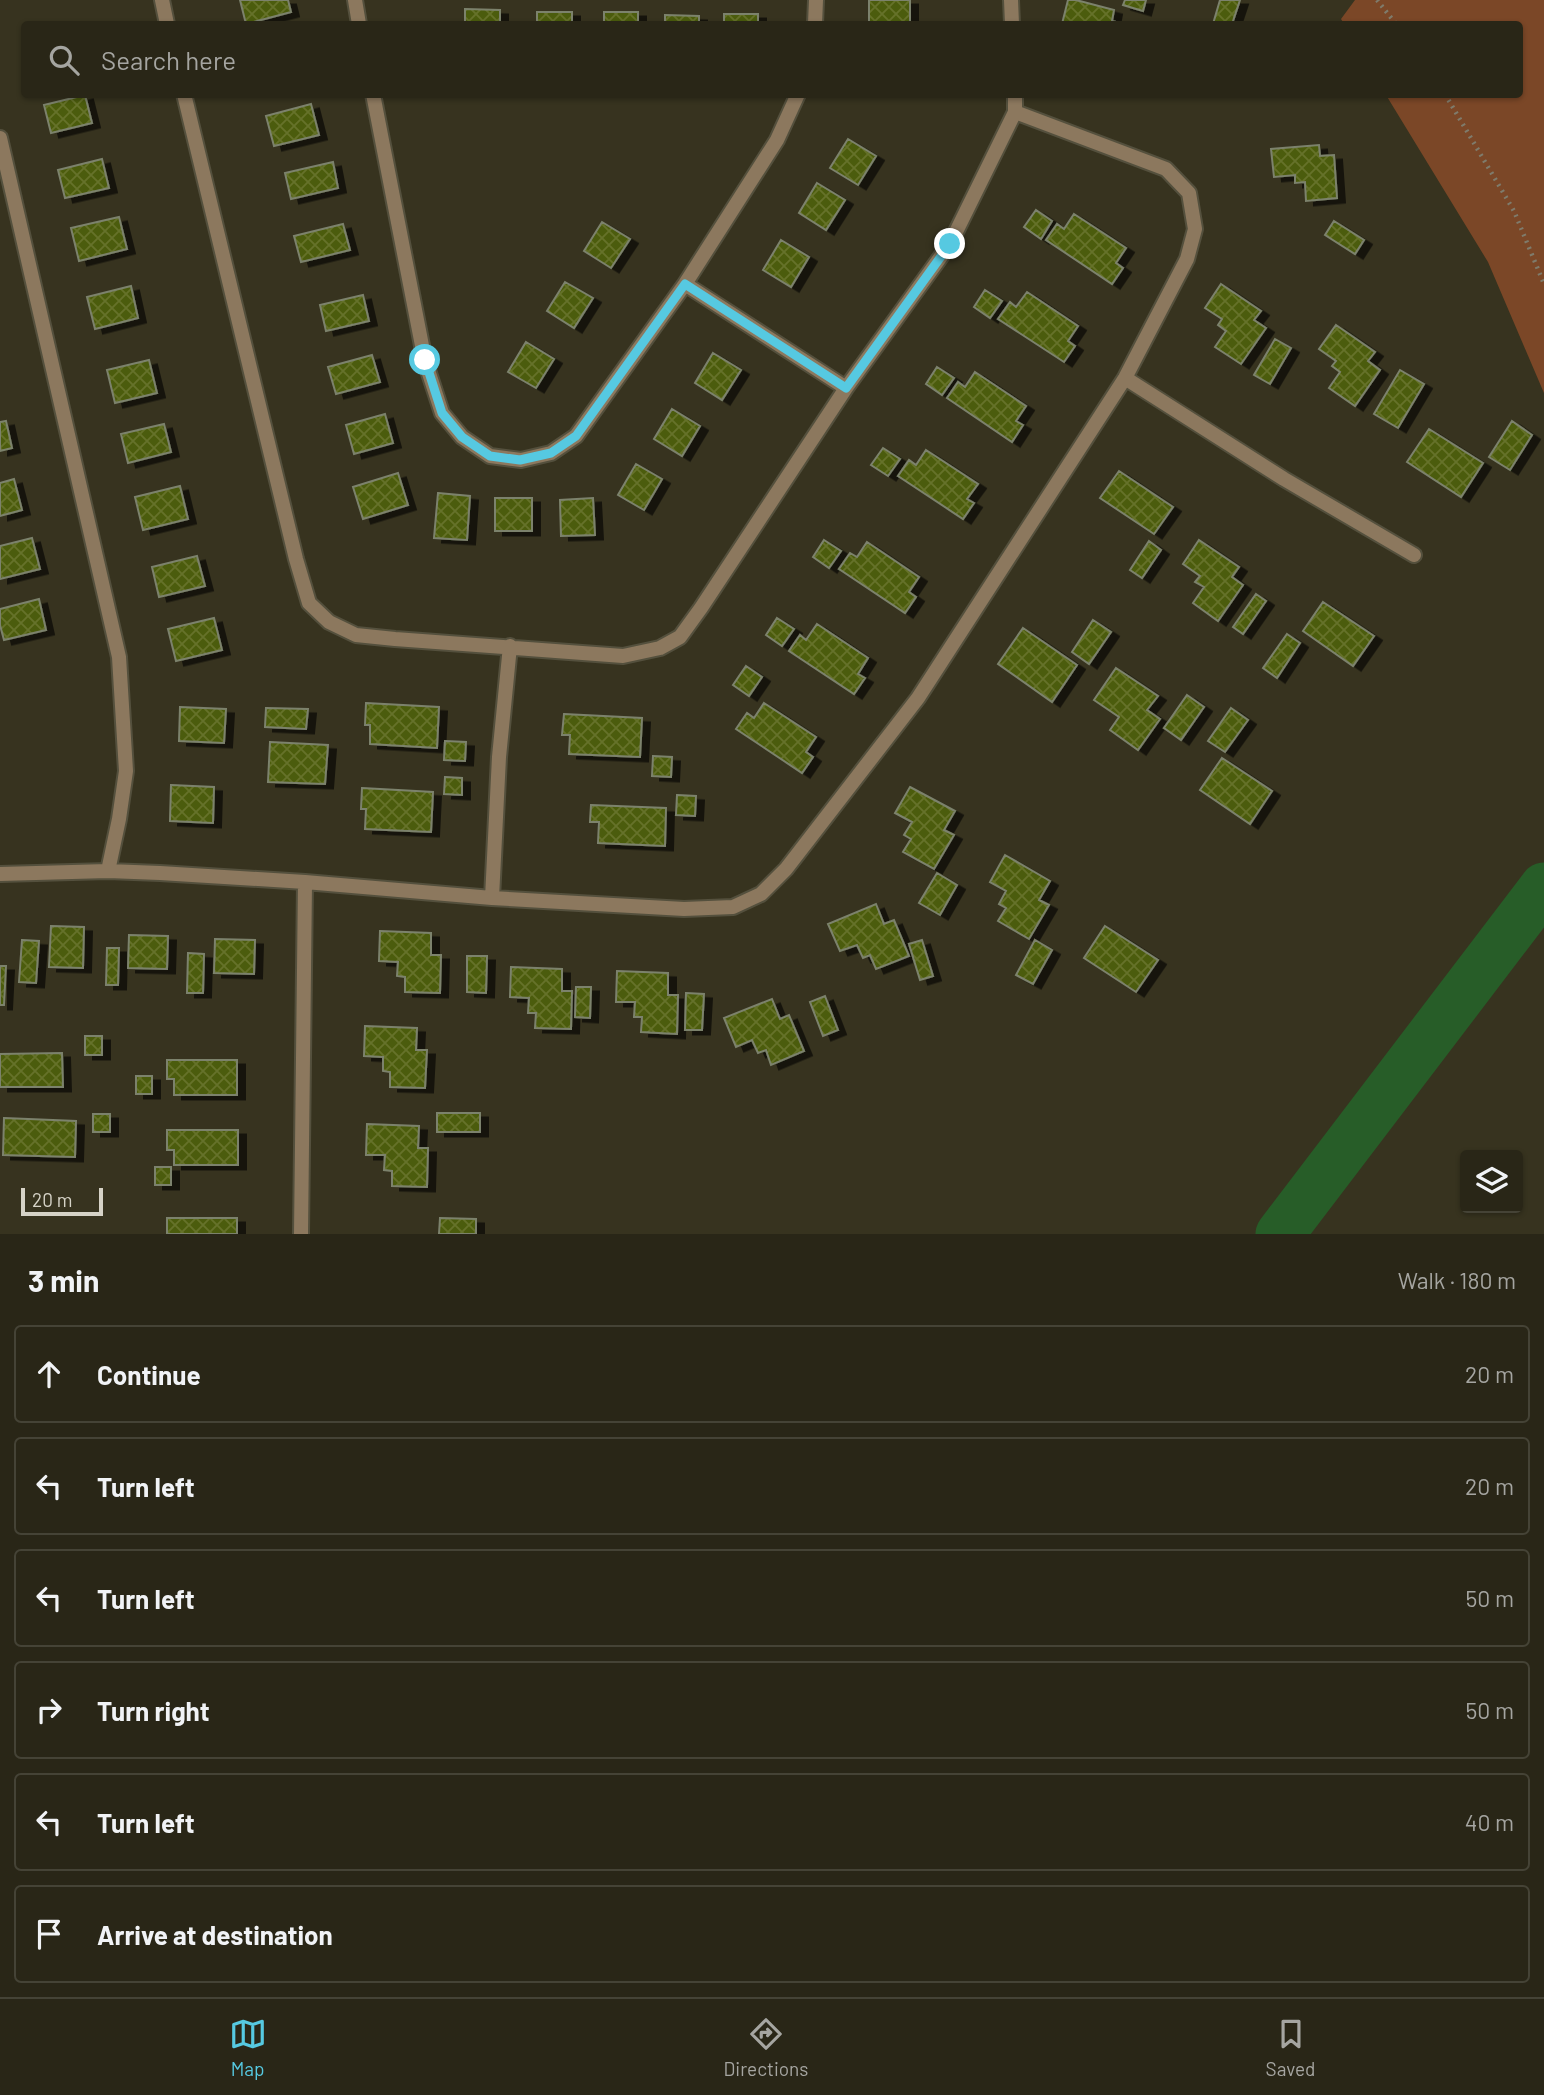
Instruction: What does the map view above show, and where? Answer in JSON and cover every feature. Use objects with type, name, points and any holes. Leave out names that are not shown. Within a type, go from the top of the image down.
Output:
[{"type":"street","points":[[162,0],[166,21]]},
{"type":"street","points":[[355,0],[358,21]]},
{"type":"street","points":[[815,21],[816,0]]},
{"type":"street","points":[[1012,0],[1012,21]]},
{"type":"street","points":[[185,98],[289,532],[309,603],[329,622],[356,635],[623,656],[660,648],[680,637],[846,388],[950,244],[1016,112],[1015,98]]},
{"type":"street","points":[[374,98],[425,360],[442,413],[462,437],[490,456],[520,460],[551,453],[576,436],[685,284],[777,139],[796,98]]},
{"type":"street","points":[[0,874],[108,871],[684,909],[733,907],[761,894],[786,869],[918,698],[1125,378],[1187,259],[1195,229],[1189,192],[1166,169],[1016,112]]},
{"type":"street","points":[[0,138],[119,657],[126,771],[108,871]]},
{"type":"street","points":[[685,284],[846,388]]},
{"type":"street","points":[[1125,378],[1284,479],[1414,555]]},
{"type":"street","points":[[492,898],[499,757],[510,646]]},
{"type":"street","points":[[301,1234],[306,882]]},
{"type":"path","points":[[1377,0],[1394,21]]},
{"type":"path","points":[[1447,98],[1514,211],[1544,284]]},
{"type":"shaded area","points":[[1355,0],[1544,0],[1544,393],[1488,262],[1388,98],[1523,98],[1523,21],[1341,19]]},
{"type":"building","points":[[240,0],[288,0],[291,12],[257,21],[245,21]]},
{"type":"building","points":[[869,0],[910,0],[910,21],[869,21]]},
{"type":"building","points":[[1068,0],[1114,10],[1112,21],[1063,21]]},
{"type":"building","points":[[1125,0],[1146,0],[1143,11],[1123,5]]},
{"type":"building","points":[[1220,0],[1240,0],[1233,21],[1214,21]]},
{"type":"building","points":[[465,9],[500,10],[500,21],[465,21]]},
{"type":"building","points":[[537,12],[572,12],[572,21],[537,21]]},
{"type":"building","points":[[604,12],[638,12],[638,21],[604,21]]},
{"type":"building","points":[[724,14],[758,14],[758,21],[724,21]]},
{"type":"building","points":[[665,15],[699,16],[699,21],[665,21]]},
{"type":"building","points":[[73,98],[86,98],[92,123],[51,133],[44,105]]},
{"type":"building","points":[[311,104],[319,135],[274,146],[266,116]]},
{"type":"building","points":[[848,139],[876,156],[858,185],[830,168]]},
{"type":"building","points":[[1319,145],[1320,156],[1334,155],[1337,198],[1306,201],[1305,182],[1295,183],[1295,175],[1274,177],[1271,149]]},
{"type":"building","points":[[102,159],[109,188],[65,198],[58,170]]},
{"type":"building","points":[[333,162],[338,188],[291,199],[285,173]]},
{"type":"building","points":[[817,183],[845,200],[826,230],[799,213]]},
{"type":"building","points":[[1036,210],[1052,221],[1041,239],[1024,227]]},
{"type":"building","points":[[1074,214],[1126,248],[1116,263],[1123,268],[1112,284],[1046,240],[1057,224],[1064,229]]},
{"type":"building","points":[[119,217],[127,249],[79,261],[71,228]]},
{"type":"building","points":[[1334,221],[1364,240],[1355,254],[1325,235]]},
{"type":"building","points":[[602,222],[630,239],[611,268],[584,251]]},
{"type":"building","points":[[343,224],[350,250],[301,262],[294,236]]},
{"type":"building","points":[[781,240],[809,257],[791,287],[763,270]]},
{"type":"building","points":[[565,282],[593,298],[574,328],[547,311]]},
{"type":"building","points":[[1221,284],[1261,311],[1254,320],[1266,328],[1241,364],[1215,347],[1226,331],[1218,325],[1222,319],[1205,308]]},
{"type":"building","points":[[131,286],[138,318],[95,329],[87,297]]},
{"type":"building","points":[[985,290],[1002,301],[990,318],[974,307]]},
{"type":"building","points":[[1027,292],[1078,326],[1068,341],[1075,346],[1064,362],[998,319],[1010,302],[1016,307]]},
{"type":"building","points":[[363,295],[369,321],[326,331],[320,305]]},
{"type":"building","points":[[1336,325],[1375,352],[1368,361],[1380,370],[1355,406],[1329,388],[1340,372],[1332,366],[1336,361],[1319,349]]},
{"type":"building","points":[[1275,339],[1291,348],[1270,384],[1254,375]]},
{"type":"building","points":[[526,342],[554,359],[536,388],[508,372]]},
{"type":"building","points":[[713,353],[741,370],[722,400],[695,383]]},
{"type":"building","points":[[372,355],[380,382],[336,394],[328,367]]},
{"type":"building","points":[[149,360],[157,393],[115,403],[107,370]]},
{"type":"building","points":[[937,367],[954,378],[942,395],[926,384]]},
{"type":"building","points":[[1400,370],[1424,384],[1398,428],[1374,414]]},
{"type":"building","points":[[975,372],[1026,406],[1016,421],[1023,425],[1012,442],[947,398],[958,382],[965,387]]},
{"type":"building","points":[[672,409],[700,426],[682,456],[654,439]]},
{"type":"building","points":[[385,414],[393,443],[354,454],[346,425]]},
{"type":"building","points":[[6,421],[12,448],[0,451],[0,422]]},
{"type":"building","points":[[1512,421],[1532,435],[1510,470],[1489,457]]},
{"type":"building","points":[[164,424],[171,452],[128,463],[121,434]]},
{"type":"building","points":[[1429,429],[1483,463],[1461,497],[1407,462]]},
{"type":"building","points":[[883,448],[900,459],[888,476],[871,465]]},
{"type":"building","points":[[926,450],[978,484],[967,499],[974,503],[963,519],[898,476],[909,460],[916,465]]},
{"type":"building","points":[[636,464],[662,479],[644,510],[618,495]]},
{"type":"building","points":[[1119,471],[1173,507],[1154,534],[1100,498]]},
{"type":"building","points":[[398,473],[408,505],[363,519],[353,487]]},
{"type":"building","points":[[14,479],[22,510],[0,516],[0,483]]},
{"type":"building","points":[[180,486],[188,519],[143,530],[135,497]]},
{"type":"building","points":[[438,493],[470,496],[467,540],[434,538]]},
{"type":"building","points":[[495,498],[532,498],[532,531],[495,531]]},
{"type":"building","points":[[593,498],[595,535],[561,536],[560,500]]},
{"type":"building","points":[[32,538],[40,569],[0,579],[0,546]]},
{"type":"building","points":[[824,540],[841,551],[829,568],[813,557]]},
{"type":"building","points":[[1199,540],[1239,567],[1232,577],[1243,585],[1218,621],[1193,603],[1204,587],[1195,582],[1200,576],[1183,564]]},
{"type":"building","points":[[1149,541],[1161,550],[1142,578],[1130,570]]},
{"type":"building","points":[[867,542],[919,577],[909,592],[916,597],[905,613],[839,569],[850,553],[857,557]]},
{"type":"building","points":[[197,556],[205,586],[159,597],[152,567]]},
{"type":"building","points":[[1256,594],[1266,601],[1243,634],[1233,627]]},
{"type":"building","points":[[39,599],[46,630],[4,640],[0,609]]},
{"type":"building","points":[[1323,602],[1374,636],[1353,666],[1303,631]]},
{"type":"building","points":[[214,618],[222,650],[176,661],[168,629]]},
{"type":"building","points":[[777,618],[794,629],[782,646],[766,635]]},
{"type":"building","points":[[1093,620],[1111,632],[1089,664],[1072,652]]},
{"type":"building","points":[[817,624],[868,658],[858,674],[865,678],[854,694],[789,651],[800,635],[806,640]]},
{"type":"building","points":[[1023,628],[1077,665],[1052,702],[998,664]]},
{"type":"building","points":[[1287,634],[1300,643],[1277,678],[1263,668]]},
{"type":"building","points":[[746,666],[762,677],[749,696],[733,685]]},
{"type":"building","points":[[1116,668],[1158,696],[1147,710],[1160,719],[1138,750],[1110,730],[1119,717],[1094,700]]},
{"type":"building","points":[[1187,695],[1204,707],[1181,740],[1164,728]]},
{"type":"building","points":[[366,703],[439,707],[437,748],[370,744],[370,725],[365,725]]},
{"type":"building","points":[[764,703],[816,737],[806,752],[813,757],[802,773],[736,729],[747,713],[754,718]]},
{"type":"building","points":[[180,707],[226,709],[224,743],[179,741]]},
{"type":"building","points":[[266,708],[308,709],[306,729],[265,727]]},
{"type":"building","points":[[1231,708],[1248,720],[1225,752],[1208,741]]},
{"type":"building","points":[[564,714],[642,718],[640,757],[569,754],[570,735],[562,735]]},
{"type":"building","points":[[445,741],[466,742],[465,761],[444,760]]},
{"type":"building","points":[[270,742],[328,745],[325,784],[268,782]]},
{"type":"building","points":[[653,756],[672,757],[671,777],[652,776]]},
{"type":"building","points":[[1222,758],[1272,791],[1250,824],[1200,790]]},
{"type":"building","points":[[445,777],[462,778],[462,795],[444,794]]},
{"type":"building","points":[[171,785],[214,787],[213,823],[170,821]]},
{"type":"building","points":[[910,787],[955,811],[944,830],[954,835],[934,869],[903,852],[911,839],[904,835],[912,822],[895,813]]},
{"type":"building","points":[[362,788],[433,792],[431,832],[365,829],[366,809],[361,809]]},
{"type":"building","points":[[677,795],[696,796],[695,816],[676,815]]},
{"type":"building","points":[[591,805],[666,808],[665,846],[598,843],[599,822],[590,822]]},
{"type":"building","points":[[1005,855],[1050,881],[1039,900],[1049,905],[1029,939],[998,921],[1006,908],[999,904],[1006,891],[990,882]]},
{"type":"building","points":[[937,873],[957,885],[940,915],[919,903]]},
{"type":"building","points":[[876,904],[884,924],[894,920],[909,956],[876,969],[870,955],[863,958],[857,945],[840,951],[828,924]]},
{"type":"building","points":[[51,926],[84,927],[83,968],[49,967]]},
{"type":"building","points":[[1105,926],[1158,960],[1136,992],[1084,958]]},
{"type":"building","points":[[380,931],[431,933],[431,955],[441,955],[440,993],[405,992],[405,977],[397,976],[398,962],[379,961]]},
{"type":"building","points":[[129,935],[168,936],[167,969],[128,968]]},
{"type":"building","points":[[215,939],[255,940],[254,974],[214,973]]},
{"type":"building","points":[[22,940],[39,941],[36,983],[19,982]]},
{"type":"building","points":[[922,940],[933,976],[920,980],[909,944]]},
{"type":"building","points":[[1035,940],[1052,950],[1033,984],[1016,975]]},
{"type":"building","points":[[107,948],[119,948],[118,985],[106,985]]},
{"type":"building","points":[[188,953],[204,954],[203,993],[187,993]]},
{"type":"building","points":[[467,956],[487,956],[486,993],[467,992]]},
{"type":"building","points":[[0,966],[6,966],[4,1005],[0,1005]]},
{"type":"building","points":[[511,967],[562,969],[562,991],[572,991],[571,1029],[535,1028],[536,1013],[528,1013],[529,998],[510,997]]},
{"type":"building","points":[[617,971],[668,973],[668,995],[678,995],[677,1034],[641,1032],[642,1017],[634,1017],[635,1002],[616,1002]]},
{"type":"building","points":[[576,987],[591,987],[590,1018],[575,1017]]},
{"type":"building","points":[[686,993],[704,994],[702,1030],[685,1030]]},
{"type":"building","points":[[825,996],[838,1030],[823,1036],[810,1002]]},
{"type":"building","points":[[772,999],[780,1019],[789,1015],[804,1051],[771,1065],[766,1050],[758,1053],[752,1040],[736,1047],[724,1018]]},
{"type":"building","points":[[365,1026],[417,1028],[416,1050],[427,1050],[425,1088],[390,1087],[390,1072],[383,1071],[383,1057],[364,1056]]},
{"type":"building","points":[[85,1036],[102,1036],[102,1055],[85,1055]]},
{"type":"building","points":[[62,1053],[63,1087],[0,1087],[0,1054]]},
{"type":"building","points":[[167,1060],[237,1060],[237,1095],[174,1095],[174,1079],[167,1079]]},
{"type":"building","points":[[136,1076],[152,1076],[152,1094],[136,1094]]},
{"type":"building","points":[[437,1113],[480,1113],[480,1132],[437,1132]]},
{"type":"building","points":[[93,1114],[110,1114],[110,1132],[93,1132]]},
{"type":"building","points":[[4,1118],[76,1121],[75,1157],[3,1155]]},
{"type":"building","points":[[367,1124],[419,1126],[418,1148],[428,1148],[427,1187],[392,1186],[392,1171],[384,1170],[385,1155],[366,1155]]},
{"type":"building","points":[[167,1130],[238,1130],[238,1165],[174,1165],[174,1150],[167,1150]]},
{"type":"building","points":[[155,1167],[171,1167],[171,1185],[155,1185]]},
{"type":"building","points":[[167,1218],[237,1218],[237,1234],[167,1234]]},
{"type":"building","points":[[440,1218],[476,1219],[476,1234],[439,1234]]},
{"type":"waterway","points":[[1280,1234],[1544,887]]},
{"type":"route","points":[[425,360],[442,413],[462,437],[490,456],[520,460],[551,453],[576,436],[685,284],[846,388],[950,244]]}]
